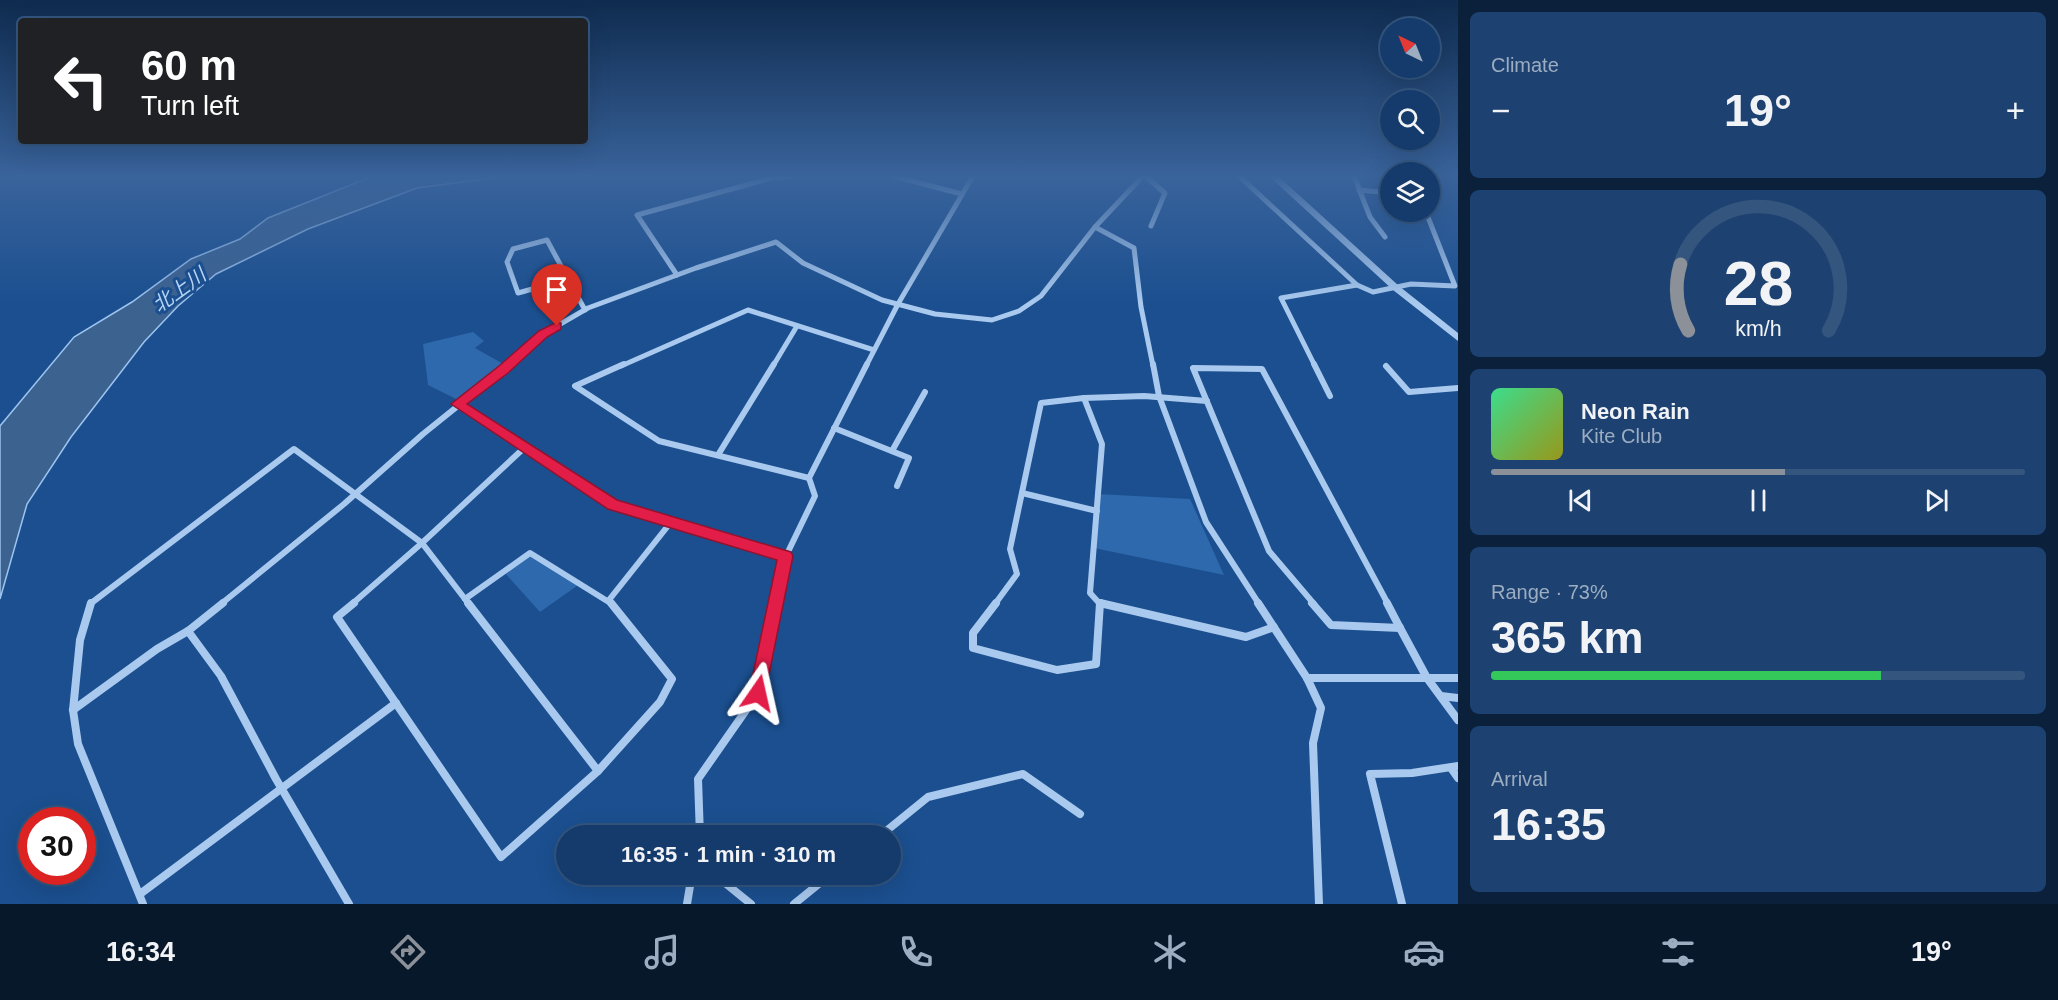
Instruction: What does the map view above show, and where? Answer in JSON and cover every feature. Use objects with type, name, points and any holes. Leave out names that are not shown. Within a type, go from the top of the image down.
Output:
[{"type":"street","points":[[640,218],[677,275]]},
{"type":"street","points":[[702,825],[698,778],[758,693],[786,556],[815,496],[809,478],[898,304],[948,218]]},
{"type":"street","points":[[73,710],[157,649],[188,631],[353,495],[458,404],[504,370],[543,334],[585,310],[677,275],[776,242],[803,263],[849,286],[898,304],[935,314],[992,320],[1019,311],[1041,296],[1103,218]]},
{"type":"street","points":[[1151,226],[1154,218]]},
{"type":"street","points":[[1285,218],[1357,285],[1373,292],[1411,284],[1455,286],[1430,222]]},
{"type":"street","points":[[1319,218],[1396,288],[1458,338]]},
{"type":"street","points":[[1371,218],[1385,237]]},
{"type":"street","points":[[1095,227],[1134,248],[1141,307],[1159,396],[1206,522],[1307,678],[1321,708],[1313,743],[1319,904]]},
{"type":"street","points":[[568,279],[518,293],[507,262],[513,249],[547,240],[585,310]]},
{"type":"street","points":[[1330,396],[1281,298],[1357,285]]},
{"type":"street","points":[[809,478],[659,441],[574,386],[748,310],[874,350]]},
{"type":"street","points":[[718,455],[797,326]]},
{"type":"street","points":[[1386,366],[1408,392],[1458,388]]},
{"type":"street","points":[[1401,628],[1330,625],[1269,551],[1193,368],[1262,369],[1401,628],[1427,678],[1458,720]]},
{"type":"street","points":[[892,451],[925,392]]},
{"type":"street","points":[[1083,396],[1102,444],[1090,593],[1100,603],[1245,637],[1274,627]]},
{"type":"street","points":[[1100,603],[1096,664],[1057,670],[973,648],[974,633],[1017,574],[1010,549],[1041,403],[1083,396],[1159,396],[1207,401]]},
{"type":"street","points":[[458,404],[613,505],[786,556]]},
{"type":"street","points":[[834,428],[909,458],[897,486]]},
{"type":"street","points":[[465,599],[530,553],[609,600],[672,679],[660,702],[598,771],[501,857],[337,617],[422,543],[524,447]]},
{"type":"street","points":[[143,904],[78,744],[73,710],[80,640],[90,603],[294,449],[353,495],[422,543],[598,771]]},
{"type":"street","points":[[1022,493],[1097,511]]},
{"type":"street","points":[[609,600],[671,522]]},
{"type":"street","points":[[188,631],[221,676],[281,787],[349,904]]},
{"type":"street","points":[[1307,678],[1458,678]]},
{"type":"street","points":[[1441,696],[1458,698]]},
{"type":"street","points":[[140,894],[396,703]]},
{"type":"street","points":[[1401,904],[1370,774],[1455,767],[1458,778]]},
{"type":"street","points":[[893,825],[928,796],[1023,774],[1080,814]]},
{"type":"street","points":[[687,904],[690,885]]},
{"type":"street","points":[[728,885],[751,904]]},
{"type":"street","points":[[794,904],[817,885]]},
{"type":"shaded area","points":[[473,332],[484,341],[475,348],[505,365],[456,399],[428,385],[423,344]]},
{"type":"shaded area","points":[[1098,494],[1190,499],[1224,575],[1094,548]]},
{"type":"shaded area","points":[[530,553],[581,583],[540,612],[504,572]]},
{"type":"water","name":"北上川","points":[[268,218],[337,218],[308,229],[216,274],[178,306],[144,342],[71,437],[27,504],[0,599],[0,426],[74,337],[132,302],[191,259],[240,239]]},
{"type":"route","points":[[557,326],[543,334],[504,370],[458,404],[613,505],[786,556],[758,693]]}]
